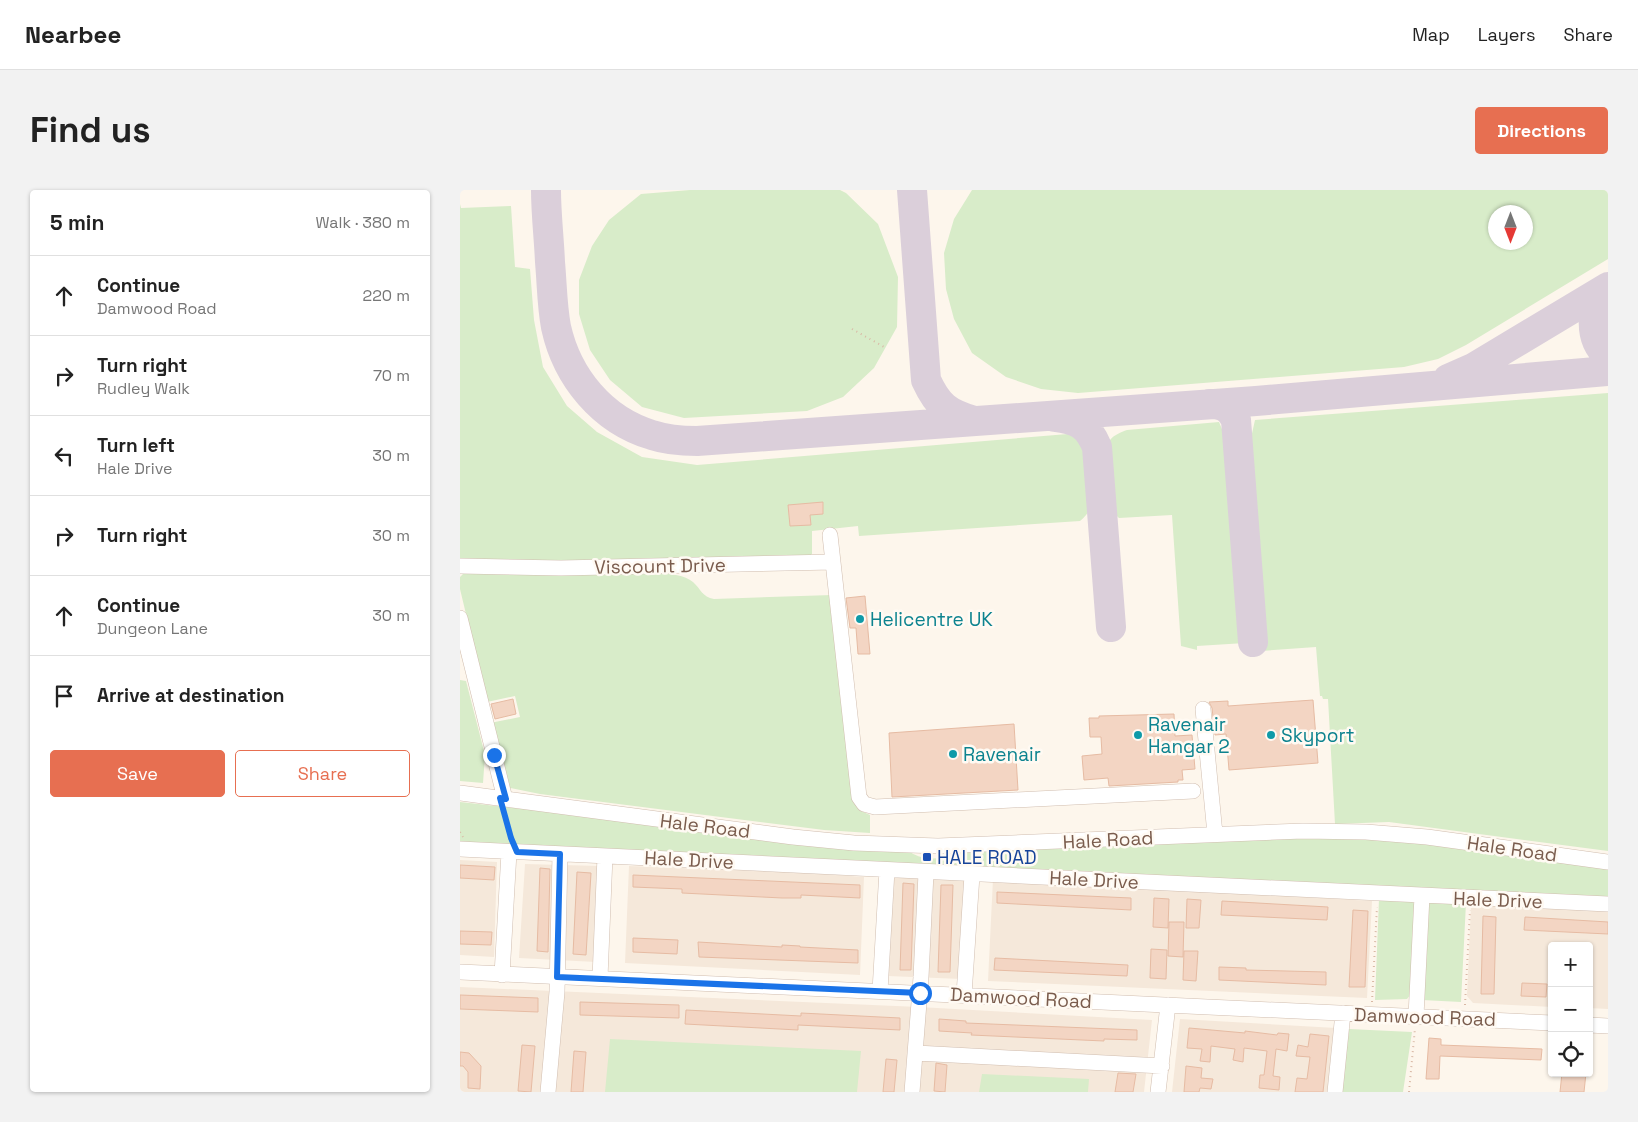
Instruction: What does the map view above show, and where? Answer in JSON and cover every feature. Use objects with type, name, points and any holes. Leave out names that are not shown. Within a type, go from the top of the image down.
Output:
[{"type":"street","points":[[830,535],[859,797],[864,804],[875,807],[1193,791]]},
{"type":"street","name":"Viscount Drive","points":[[460,566],[561,568],[833,562]]},
{"type":"street","points":[[460,618],[503,799]]},
{"type":"street","points":[[1203,709],[1215,834]]},
{"type":"street","name":"Hale Road","points":[[460,793],[793,837],[884,844],[938,846],[1303,831],[1366,832],[1427,837],[1608,862]]},
{"type":"street","name":"Hale Drive","points":[[460,850],[1608,904]]},
{"type":"street","points":[[502,974],[513,852]]},
{"type":"street","points":[[548,1092],[557,977],[560,854]]},
{"type":"street","points":[[600,978],[605,856]]},
{"type":"street","points":[[880,991],[887,870]]},
{"type":"street","points":[[912,1092],[920,993],[926,872]]},
{"type":"street","points":[[964,995],[972,874]]},
{"type":"street","points":[[1416,1016],[1422,896]]},
{"type":"street","name":"Damwood Road","points":[[460,972],[1548,1022]]},
{"type":"street","points":[[1158,1092],[1168,1005]]},
{"type":"street","points":[[1335,1092],[1343,1013]]},
{"type":"street","points":[[1593,1025],[1608,1026]]},
{"type":"street","points":[[916,1053],[1162,1066]]},
{"type":"path","points":[[852,329],[886,348]]},
{"type":"path","points":[[503,799],[513,852]]},
{"type":"path","points":[[1371,1014],[1377,894]]},
{"type":"path","points":[[1464,1017],[1470,898]]},
{"type":"path","points":[[1409,1092],[1416,1016]]},
{"type":"shaded area","points":[[460,860],[497,862],[494,957],[460,955]]},
{"type":"shaded area","points":[[525,864],[600,866],[596,962],[519,958]]},
{"type":"shaded area","points":[[629,866],[811,873],[864,877],[860,975],[625,963]]},
{"type":"shaded area","points":[[892,876],[966,880],[961,979],[888,976]]},
{"type":"shaded area","points":[[993,879],[1372,901],[1367,998],[988,981]]},
{"type":"shaded area","points":[[1476,903],[1608,911],[1608,1009],[1593,1008],[1593,942],[1548,942],[1548,1007],[1473,1003],[1467,996],[1471,907]]},
{"type":"shaded area","points":[[460,987],[919,1007],[1152,1020],[1144,1092],[460,1092]]},
{"type":"shaded area","points":[[1180,1019],[1336,1028],[1329,1092],[1172,1092]]},
{"type":"green space","points":[[690,190],[840,190],[846,193],[878,224],[898,277],[897,327],[874,368],[843,397],[807,411],[684,418],[642,407],[610,380],[590,350],[579,314],[579,280],[592,246],[609,220],[641,194]]},
{"type":"green space","points":[[972,190],[1608,190],[1608,259],[1466,345],[1438,359],[1404,367],[1078,393],[1041,389],[1006,377],[972,353],[954,319],[946,289],[944,253],[954,219]]},
{"type":"green space","points":[[460,204],[461,208],[511,206],[515,267],[530,269],[534,320],[543,367],[567,406],[597,432],[642,457],[697,465],[1068,434],[1082,443],[1088,453],[1093,490],[1089,510],[1080,521],[859,536],[858,526],[812,531],[812,554],[806,559],[560,563],[460,560]]},
{"type":"green space","points":[[1608,393],[1608,851],[1389,822],[1335,824],[1328,699],[1323,699],[1320,696],[1316,647],[1261,651],[1249,473],[1251,438],[1255,420]]},
{"type":"green space","points":[[1219,422],[1227,441],[1231,466],[1245,643],[1197,646],[1197,650],[1181,646],[1172,515],[1119,518],[1115,513],[1109,493],[1106,456],[1110,440],[1127,430]]},
{"type":"green space","points":[[467,570],[659,572],[686,578],[696,585],[704,595],[714,599],[832,595],[856,805],[859,810],[870,815],[870,833],[824,830],[540,794],[506,787],[490,723],[520,717],[515,696],[487,702],[460,589],[460,577]]},
{"type":"green space","points":[[460,680],[466,681],[485,755],[483,783],[460,781]]},
{"type":"green space","points":[[460,802],[910,852],[924,858],[947,857],[969,850],[1306,835],[1373,838],[1608,866],[1608,898],[460,844]]},
{"type":"green space","points":[[1379,899],[1411,900],[1416,906],[1411,994],[1407,999],[1375,1000]]},
{"type":"green space","points":[[1433,901],[1466,903],[1461,1002],[1422,1000],[1426,905]]},
{"type":"green space","points":[[1349,1029],[1412,1032],[1403,1092],[1342,1092]]},
{"type":"green space","points":[[610,1039],[861,1051],[857,1092],[605,1092]]},
{"type":"green space","points":[[982,1074],[1089,1079],[1088,1092],[979,1092]]},
{"type":"building","points":[[823,502],[823,514],[810,515],[811,525],[790,526],[788,505]]},
{"type":"building","points":[[865,596],[870,654],[858,654],[856,628],[850,628],[846,598]]},
{"type":"building","points":[[513,699],[516,714],[495,719],[491,704]]},
{"type":"building","name":"Skyport","points":[[1313,700],[1318,763],[1229,770],[1226,734],[1215,735],[1212,708],[1209,702],[1228,701],[1228,706]]},
{"type":"building","name":"Ravenair Hangar 2","points":[[1174,714],[1175,736],[1192,735],[1195,769],[1182,770],[1183,780],[1178,780],[1178,782],[1109,786],[1108,778],[1084,780],[1082,756],[1102,754],[1101,737],[1090,737],[1089,718],[1099,718],[1099,716]]},
{"type":"building","name":"Ravenair","points":[[1014,724],[1018,790],[892,797],[889,733]]},
{"type":"building","points":[[460,865],[495,867],[494,880],[460,878]]},
{"type":"building","points":[[540,868],[550,869],[548,952],[537,951]]},
{"type":"building","points":[[577,872],[591,873],[586,955],[573,954]]},
{"type":"building","points":[[633,875],[860,885],[860,898],[801,895],[801,898],[782,898],[682,893],[682,889],[633,887]]},
{"type":"building","points":[[903,883],[914,884],[911,970],[900,970]]},
{"type":"building","points":[[941,885],[953,885],[950,972],[938,972]]},
{"type":"building","points":[[997,892],[1131,898],[1131,910],[997,903]]},
{"type":"building","points":[[1154,898],[1169,899],[1168,928],[1153,927]]},
{"type":"building","points":[[1187,899],[1201,900],[1199,928],[1186,928]]},
{"type":"building","points":[[1222,901],[1328,907],[1327,920],[1221,915]]},
{"type":"building","points":[[1353,910],[1368,911],[1365,987],[1349,987]]},
{"type":"building","points":[[1483,916],[1496,917],[1494,994],[1481,994]]},
{"type":"building","points":[[1525,917],[1608,922],[1608,934],[1524,930]]},
{"type":"building","points":[[1169,922],[1184,922],[1183,957],[1168,956]]},
{"type":"building","points":[[460,931],[492,932],[491,945],[460,944]]},
{"type":"building","points":[[633,938],[678,940],[677,954],[633,952]]},
{"type":"building","points":[[698,942],[858,950],[858,963],[699,957]]},
{"type":"building","points":[[1151,949],[1167,950],[1166,979],[1150,978]]},
{"type":"building","points":[[1184,951],[1198,951],[1196,981],[1183,980]]},
{"type":"building","points":[[995,958],[1128,965],[1127,976],[994,970]]},
{"type":"building","points":[[1219,967],[1246,968],[1246,970],[1326,972],[1326,985],[1219,980]]},
{"type":"building","points":[[1522,983],[1547,984],[1546,997],[1521,996]]},
{"type":"building","points":[[460,995],[538,998],[538,1012],[460,1009]]},
{"type":"building","points":[[580,1002],[679,1005],[679,1018],[580,1015]]},
{"type":"building","points":[[686,1010],[801,1016],[801,1013],[900,1018],[900,1030],[798,1025],[798,1030],[685,1024]]},
{"type":"building","points":[[939,1019],[966,1021],[966,1023],[1137,1030],[1137,1040],[1104,1039],[1104,1041],[971,1035],[972,1033],[939,1031]]},
{"type":"building","points":[[1189,1028],[1277,1035],[1278,1033],[1289,1034],[1287,1051],[1276,1049],[1273,1076],[1280,1077],[1279,1090],[1259,1088],[1260,1075],[1264,1075],[1267,1051],[1244,1048],[1243,1062],[1233,1060],[1235,1049],[1211,1046],[1210,1062],[1200,1061],[1202,1049],[1187,1048]]},
{"type":"building","points":[[1310,1034],[1329,1036],[1323,1092],[1295,1092],[1297,1078],[1307,1079],[1310,1057],[1296,1056],[1298,1045],[1308,1047]]},
{"type":"building","points":[[1429,1038],[1441,1039],[1441,1045],[1542,1049],[1541,1060],[1440,1056],[1439,1079],[1426,1079]]},
{"type":"building","points":[[522,1045],[535,1046],[531,1092],[518,1091]]},
{"type":"building","points":[[574,1051],[586,1052],[583,1092],[571,1092]]},
{"type":"building","points":[[460,1052],[469,1053],[481,1066],[480,1089],[468,1088],[468,1072],[463,1066],[460,1066]]},
{"type":"building","points":[[886,1059],[897,1060],[894,1092],[883,1092]]},
{"type":"building","points":[[936,1063],[947,1065],[945,1092],[934,1091]]},
{"type":"building","points":[[1186,1066],[1202,1068],[1201,1078],[1213,1079],[1211,1089],[1200,1088],[1199,1092],[1184,1092]]},
{"type":"building","points":[[1118,1073],[1136,1074],[1133,1092],[1115,1092]]},
{"type":"building","points":[[1562,1077],[1586,1077],[1584,1092],[1560,1092]]},
{"type":"taxiway","points":[[546,190],[556,327],[569,363],[589,394],[617,419],[652,435],[669,439],[697,441],[1256,401],[1608,371]]},
{"type":"taxiway","points":[[912,190],[926,380],[944,407],[957,415],[974,421]]},
{"type":"taxiway","points":[[1448,379],[1473,368],[1608,287]]},
{"type":"taxiway","points":[[1608,288],[1598,304],[1594,322],[1597,340],[1608,356]]},
{"type":"taxiway","points":[[1209,404],[1225,407],[1236,420],[1253,642]]},
{"type":"taxiway","points":[[1055,417],[1070,420],[1081,425],[1090,433],[1097,447],[1111,627]]},
{"type":"place","name":"Helicentre UK","points":[[860,619]]},
{"type":"place","name":"Ravenair Hangar 2","points":[[1138,735]]},
{"type":"place","name":"Skyport","points":[[1271,735]]},
{"type":"place","name":"Ravenair","points":[[953,754]]},
{"type":"place","name":"HALE ROAD","points":[[927,857]]},
{"type":"route","points":[[494,755],[506,799],[500,798],[511,838],[517,852],[560,854],[557,977],[920,993]]}]
